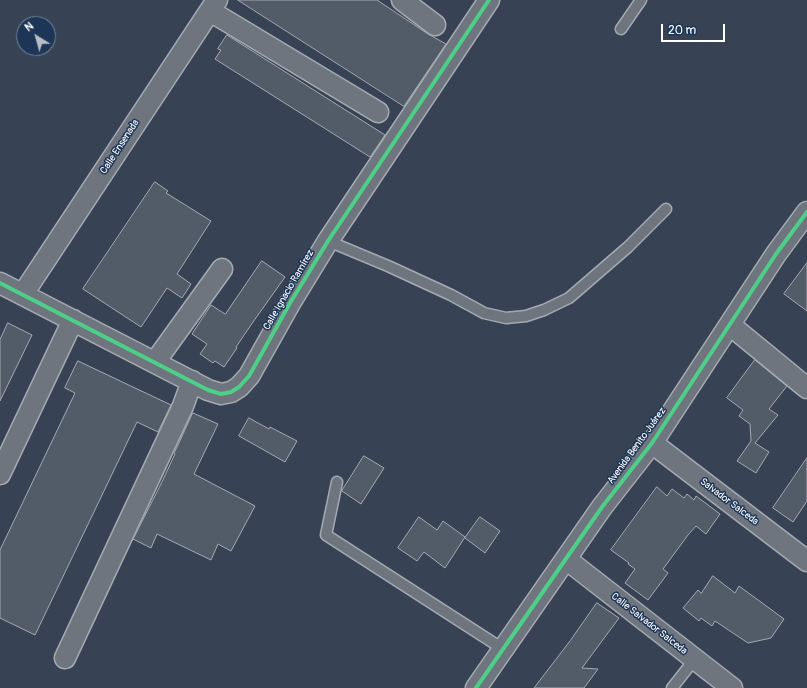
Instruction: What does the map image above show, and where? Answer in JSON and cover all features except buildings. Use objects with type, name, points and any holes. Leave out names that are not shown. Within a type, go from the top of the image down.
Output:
[{"type":"street","points":[[402,0],[435,25]]},
{"type":"street","name":"Calle Ignacio Ramírez","points":[[0,283],[208,390],[220,394],[231,392],[249,376],[290,303],[328,241],[489,0]]},
{"type":"street","points":[[213,5],[378,112]]},
{"type":"street","name":"Calle Ensenada","points":[[23,294],[213,5]]},
{"type":"street","name":"Avenida Benito Juárez","points":[[476,688],[602,507],[652,443],[776,254],[807,212]]},
{"type":"street","points":[[155,362],[222,269]]},
{"type":"street","points":[[0,474],[73,320]]},
{"type":"street","points":[[730,325],[807,388]]},
{"type":"street","points":[[65,658],[182,406],[192,381]]},
{"type":"street","name":"Salvador Salceda","points":[[652,443],[807,561]]},
{"type":"street","name":"Calle Salvador Salceda","points":[[566,559],[694,660],[732,688]]},
{"type":"lane","points":[[621,29],[641,0]]},
{"type":"lane","points":[[328,241],[395,269],[451,295],[484,313],[506,318],[526,316],[544,310],[569,298],[628,247],[666,209]]},
{"type":"lane","points":[[337,482],[326,535],[503,649]]},
{"type":"lane","points":[[672,688],[694,660]]},
{"type":"cycle path","points":[[0,283],[208,390],[221,394],[231,392],[239,387],[249,376],[290,303],[328,241],[489,0]]},
{"type":"cycle path","points":[[476,688],[602,507],[652,443],[776,254],[807,212]]}]
